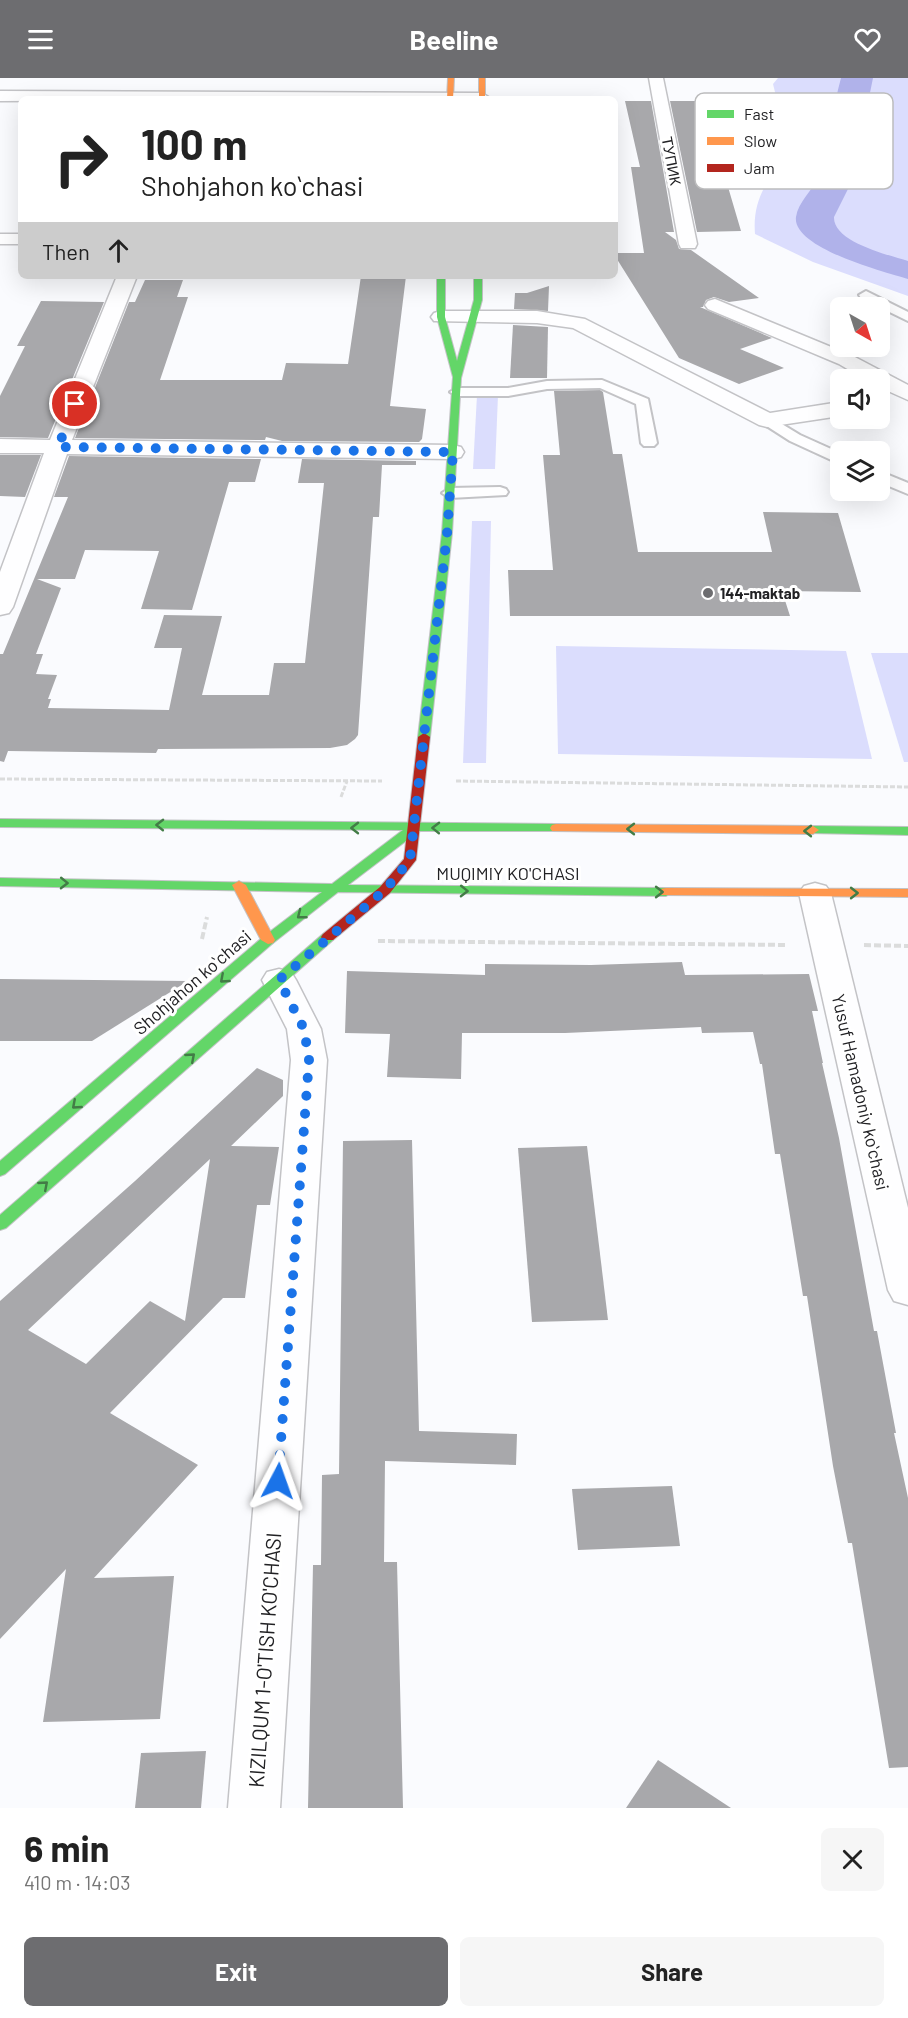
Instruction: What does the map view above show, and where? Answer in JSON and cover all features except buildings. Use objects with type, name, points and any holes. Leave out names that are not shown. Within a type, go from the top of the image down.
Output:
[{"type":"main road","points":[[450,96],[452,78]]},
{"type":"main road","points":[[482,78],[482,96]]},
{"type":"main road","points":[[441,279],[441,317],[457,385]]},
{"type":"main road","points":[[0,1224],[385,890],[410,860],[450,493],[457,385],[478,300],[478,279]]},
{"type":"main road","points":[[0,823],[908,831]]},
{"type":"main road","name":"Shohjahon koʻchasi","points":[[0,1170],[268,940],[414,828]]},
{"type":"main road","points":[[410,860],[434,891]]},
{"type":"main road","name":"MUQIMIY KO'CHASI","points":[[0,882],[239,885],[434,891],[908,893]]},
{"type":"main road","points":[[239,885],[268,940]]},
{"type":"street","points":[[200,96],[206,78]]},
{"type":"street","name":"ТУПИК","points":[[656,78],[688,244]]},
{"type":"street","points":[[0,96],[18,96]]},
{"type":"street","points":[[0,239],[18,239]]},
{"type":"street","points":[[0,607],[58,447],[126,279]]},
{"type":"street","points":[[715,305],[846,360],[908,394]]},
{"type":"street","points":[[441,317],[537,317],[578,323],[767,420],[830,411]]},
{"type":"street","points":[[890,401],[908,399]]},
{"type":"street","points":[[0,446],[453,452]]},
{"type":"street","name":"Yusuf Hamadoniy koʻchasi","points":[[815,893],[908,1290]]},
{"type":"street","name":"KIZILQUM 1-O'TISH KO'CHASI","points":[[254,1808],[309,1060],[304,1029],[279,980]]},
{"type":"lane","points":[[866,295],[908,317]]},
{"type":"lane","points":[[457,385],[508,392],[547,385],[602,384],[643,402],[649,443]]},
{"type":"lane","points":[[767,420],[795,438],[830,454]]},
{"type":"lane","points":[[890,481],[908,489]]},
{"type":"lane","points":[[450,493],[500,492]]},
{"type":"path","points":[[340,801],[347,781]]},
{"type":"path","points":[[202,939],[208,911]]},
{"type":"path","points":[[324,941],[908,946]]},
{"type":"shaded area","points":[[778,78],[908,78],[908,296],[813,262],[755,234],[756,209],[764,189],[893,189],[893,93],[775,93],[773,84]]},
{"type":"shaded area","points":[[477,395],[498,395],[495,469],[473,469]]},
{"type":"shaded area","points":[[472,521],[491,521],[486,763],[463,763]]},
{"type":"shaded area","points":[[556,646],[846,651],[872,759],[558,754]]},
{"type":"shaded area","points":[[871,653],[908,653],[908,762],[904,762]]},
{"type":"water","points":[[841,78],[873,78],[870,93],[837,93]]},
{"type":"water","points":[[812,189],[848,189],[834,217],[836,226],[842,234],[864,246],[908,261],[908,279],[842,257],[809,239],[799,228],[796,217]]},
{"type":"traffic: fast","points":[[441,279],[441,317],[457,376]]},
{"type":"traffic: fast","points":[[424,737],[447,533],[457,378],[478,300],[478,279]]},
{"type":"traffic: fast","points":[[0,823],[556,828]]},
{"type":"traffic: fast","points":[[0,1170],[268,940],[414,828]]},
{"type":"traffic: fast","points":[[813,830],[908,831]]},
{"type":"traffic: fast","points":[[0,882],[473,891],[666,892]]},
{"type":"traffic: fast","points":[[0,1224],[328,937]]},
{"type":"traffic: slow","points":[[450,96],[451,78]]},
{"type":"traffic: slow","points":[[482,78],[482,96]]},
{"type":"traffic: slow","points":[[556,828],[813,830]]},
{"type":"traffic: slow","points":[[239,885],[268,940]]},
{"type":"traffic: slow","points":[[666,892],[908,893]]},
{"type":"traffic: jam","points":[[328,937],[385,890],[410,860],[424,737]]},
{"type":"place","name":"144-maktab","points":[[708,593]]},
{"type":"route","points":[[75,404],[58,447],[453,452],[447,534],[410,860],[385,890],[279,980],[304,1029],[309,1060],[278,1481]]}]
